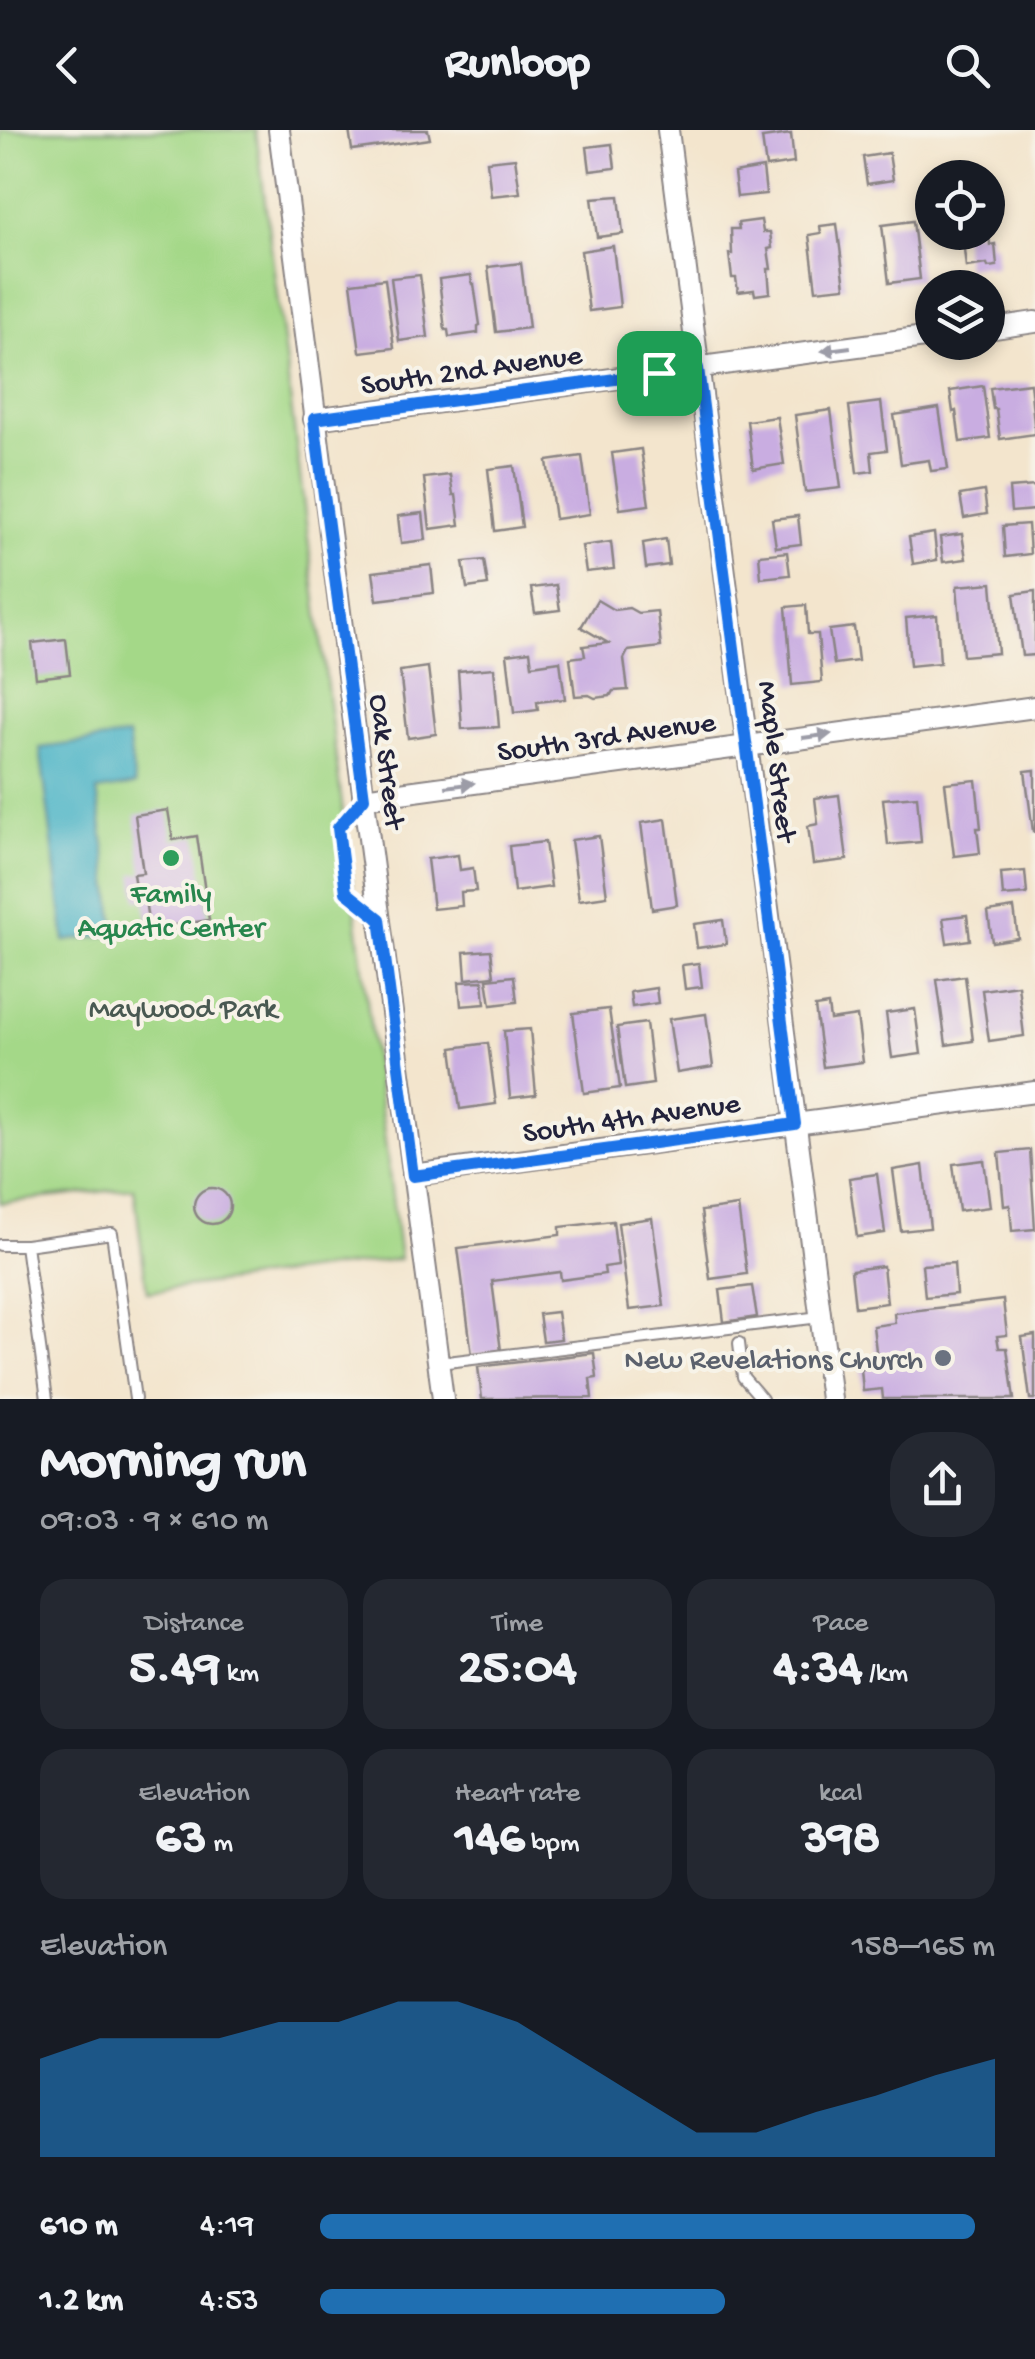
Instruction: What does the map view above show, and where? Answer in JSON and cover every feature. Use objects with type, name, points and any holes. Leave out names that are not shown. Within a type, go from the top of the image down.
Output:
[{"type":"street","name":"Oak Street","points":[[279,130],[443,1399]]},
{"type":"street","name":"Maple Street","points":[[668,130],[831,1399]]},
{"type":"street","points":[[1005,326],[1035,322]]},
{"type":"street","name":"South 2nd Avenue","points":[[314,419],[915,338]]},
{"type":"street","name":"South 3rd Avenue","points":[[364,798],[1035,707]]},
{"type":"street","name":"South 4th Avenue","points":[[413,1176],[1035,1092]]},
{"type":"lane","points":[[364,798],[338,828],[346,892],[380,919]]},
{"type":"lane","points":[[0,1245],[112,1232],[135,1399]]},
{"type":"lane","points":[[26,1244],[48,1399]]},
{"type":"lane","points":[[439,1363],[820,1317]]},
{"type":"lane","points":[[739,1343],[742,1377],[762,1399]]},
{"type":"green space","name":"Maywood Park","points":[[0,130],[256,130],[400,1259],[147,1292],[134,1188],[0,1203]]},
{"type":"water","points":[[128,736],[135,785],[97,791],[116,934],[65,941],[40,748]]},
{"type":"building","points":[[349,130],[428,130],[430,139],[352,150]]},
{"type":"building","points":[[791,134],[794,163],[766,167],[762,138]]},
{"type":"building","points":[[612,144],[615,168],[590,171],[587,147]]},
{"type":"building","points":[[889,153],[893,180],[867,184],[863,157]]},
{"type":"building","points":[[515,158],[520,193],[491,196],[487,161]]},
{"type":"building","points":[[763,168],[766,194],[737,197],[734,173]]},
{"type":"building","points":[[619,196],[623,234],[597,237],[592,198]]},
{"type":"building","points":[[761,220],[763,232],[770,232],[772,248],[768,249],[770,293],[738,292],[729,254],[731,229],[739,229],[738,223]]},
{"type":"building","points":[[913,221],[919,270],[915,270],[915,280],[889,283],[882,225]]},
{"type":"building","points":[[837,224],[845,287],[816,290],[809,235],[821,233],[820,226]]},
{"type":"building","points":[[613,246],[620,307],[589,311],[581,251]]},
{"type":"building","points":[[964,250],[996,250],[997,266],[966,267]]},
{"type":"building","points":[[521,263],[529,328],[496,332],[488,267]]},
{"type":"building","points":[[420,275],[428,337],[399,341],[391,278]]},
{"type":"building","points":[[471,275],[478,333],[449,337],[439,279]]},
{"type":"building","points":[[385,279],[394,348],[360,352],[351,283]]},
{"type":"building","points":[[1030,383],[1035,434],[1000,439],[990,388]]},
{"type":"building","points":[[983,386],[990,438],[960,442],[950,391]]},
{"type":"building","points":[[881,402],[887,450],[871,452],[873,471],[857,473],[849,406]]},
{"type":"building","points":[[939,408],[948,469],[931,471],[929,460],[901,464],[894,415]]},
{"type":"building","points":[[831,410],[841,488],[805,492],[795,415]]},
{"type":"building","points":[[777,417],[784,464],[753,469],[747,421]]},
{"type":"building","points":[[641,449],[649,505],[620,509],[612,453]]},
{"type":"building","points":[[582,456],[590,514],[555,519],[547,461]]},
{"type":"building","points":[[514,466],[522,527],[495,531],[488,469]]},
{"type":"building","points":[[450,475],[460,525],[430,529],[424,478]]},
{"type":"building","points":[[1035,486],[1035,510],[1011,512],[1009,488]]},
{"type":"building","points":[[984,491],[987,514],[964,518],[960,495]]},
{"type":"building","points":[[423,513],[426,540],[401,543],[398,516]]},
{"type":"building","points":[[798,516],[801,544],[776,547],[772,519]]},
{"type":"building","points":[[1028,524],[1030,554],[1005,557],[1003,526]]},
{"type":"building","points":[[934,533],[937,560],[913,564],[909,537]]},
{"type":"building","points":[[962,534],[966,559],[943,562],[940,537]]},
{"type":"building","points":[[666,539],[669,565],[646,568],[643,543]]},
{"type":"building","points":[[611,542],[614,569],[586,572],[582,546]]},
{"type":"building","points":[[787,552],[790,575],[761,578],[759,555]]},
{"type":"building","points":[[484,560],[488,585],[467,588],[463,562]]},
{"type":"building","points":[[431,565],[434,593],[377,600],[373,572]]},
{"type":"building","points":[[992,583],[998,653],[963,656],[957,586]]},
{"type":"building","points":[[556,585],[560,610],[535,613],[531,588]]},
{"type":"building","points":[[1035,591],[1035,655],[1022,656],[1014,594]]},
{"type":"building","points":[[597,600],[614,610],[657,611],[661,647],[628,651],[624,659],[628,690],[595,698],[575,696],[570,658],[585,656],[583,646],[608,643],[581,627]]},
{"type":"building","points":[[806,605],[808,634],[818,634],[822,682],[792,685],[786,607]]},
{"type":"building","points":[[937,615],[940,663],[910,666],[906,618]]},
{"type":"building","points":[[854,627],[858,661],[834,664],[829,630]]},
{"type":"building","points":[[66,639],[70,674],[36,678],[32,643]]},
{"type":"building","points":[[530,651],[532,665],[560,661],[565,699],[537,702],[538,710],[514,713],[507,654]]},
{"type":"building","points":[[428,667],[436,734],[408,738],[400,671]]},
{"type":"building","points":[[494,668],[499,727],[462,729],[458,671]]},
{"type":"building","points":[[1035,770],[1035,832],[1033,832],[1025,771]]},
{"type":"building","points":[[976,780],[980,853],[954,856],[945,783]]},
{"type":"building","points":[[839,795],[847,860],[813,864],[808,826],[818,824],[815,798]]},
{"type":"building","points":[[917,796],[921,842],[888,845],[883,799]]},
{"type":"building","name":"Family Aquatic Center","points":[[168,810],[173,840],[197,836],[209,920],[149,929],[145,899],[137,900],[133,874],[143,873],[135,815]]},
{"type":"building","points":[[666,819],[677,905],[652,909],[641,823]]},
{"type":"building","points":[[599,836],[607,896],[579,900],[571,840]]},
{"type":"building","points":[[545,842],[551,887],[514,892],[509,846]]},
{"type":"building","points":[[458,855],[460,870],[473,868],[476,891],[461,892],[462,906],[433,909],[427,859]]},
{"type":"building","points":[[1025,871],[1027,894],[1003,896],[1001,873]]},
{"type":"building","points":[[1014,908],[1018,938],[992,942],[988,912]]},
{"type":"building","points":[[967,915],[970,940],[947,943],[943,918]]},
{"type":"building","points":[[723,920],[726,944],[697,948],[694,924]]},
{"type":"building","points":[[491,950],[494,976],[466,979],[464,952]]},
{"type":"building","points":[[699,963],[702,987],[685,989],[682,965]]},
{"type":"building","points":[[514,976],[517,1002],[491,1005],[487,979]]},
{"type":"building","points":[[965,976],[973,1041],[946,1045],[937,980]]},
{"type":"building","points":[[483,981],[485,1004],[461,1006],[459,982]]},
{"type":"building","points":[[1018,985],[1024,1036],[989,1041],[982,990]]},
{"type":"building","points":[[656,988],[658,1003],[632,1007],[630,992]]},
{"type":"building","points":[[828,1005],[830,1020],[857,1016],[863,1062],[823,1067],[815,1007]]},
{"type":"building","points":[[609,1009],[620,1088],[584,1093],[573,1013]]},
{"type":"building","points":[[915,1009],[921,1054],[892,1058],[886,1013]]},
{"type":"building","points":[[706,1014],[713,1067],[677,1073],[669,1019]]},
{"type":"building","points":[[646,1023],[653,1084],[625,1088],[617,1027]]},
{"type":"building","points":[[530,1029],[536,1095],[510,1098],[504,1031]]},
{"type":"building","points":[[488,1043],[496,1104],[460,1109],[452,1048]]},
{"type":"building","points":[[1030,1150],[1035,1229],[1012,1231],[1010,1205],[1004,1206],[999,1153]]},
{"type":"building","points":[[984,1160],[990,1207],[959,1211],[953,1164]]},
{"type":"building","points":[[923,1165],[930,1228],[901,1231],[893,1170]]},
{"type":"building","points":[[877,1174],[885,1233],[857,1237],[849,1178]]},
{"type":"building","points":[[212,1188],[224,1194],[230,1206],[224,1218],[212,1224],[200,1218],[194,1206],[200,1194]]},
{"type":"building","points":[[738,1206],[747,1274],[710,1279],[701,1211]]},
{"type":"building","points":[[652,1218],[664,1306],[629,1310],[618,1223]]},
{"type":"building","points":[[613,1221],[618,1265],[604,1267],[605,1274],[561,1280],[560,1272],[492,1281],[501,1351],[472,1355],[458,1248],[560,1235],[560,1227]]},
{"type":"building","points":[[954,1263],[956,1294],[925,1297],[922,1265]]},
{"type":"building","points":[[883,1266],[887,1303],[855,1307],[851,1270]]},
{"type":"building","points":[[752,1286],[757,1317],[724,1322],[720,1290]]},
{"type":"building","name":"New Revelations Church","points":[[1003,1300],[1007,1335],[997,1336],[999,1348],[1007,1348],[1014,1399],[883,1399],[882,1389],[863,1391],[861,1369],[878,1367],[873,1326],[895,1323],[894,1313]]},
{"type":"building","points":[[557,1312],[561,1339],[543,1341],[539,1314]]},
{"type":"building","points":[[1035,1335],[1035,1399],[1030,1399],[1022,1337]]},
{"type":"building","points":[[594,1353],[597,1378],[590,1379],[592,1398],[482,1399],[478,1367]]},
{"type":"place","name":"Family Aquatic Center","points":[[171,858]]},
{"type":"place","name":"New Revelations Church","points":[[943,1358]]},
{"type":"route","points":[[698,368],[795,1124],[413,1176],[380,919],[346,892],[338,828],[364,798],[314,419],[659,373],[698,368]]}]
